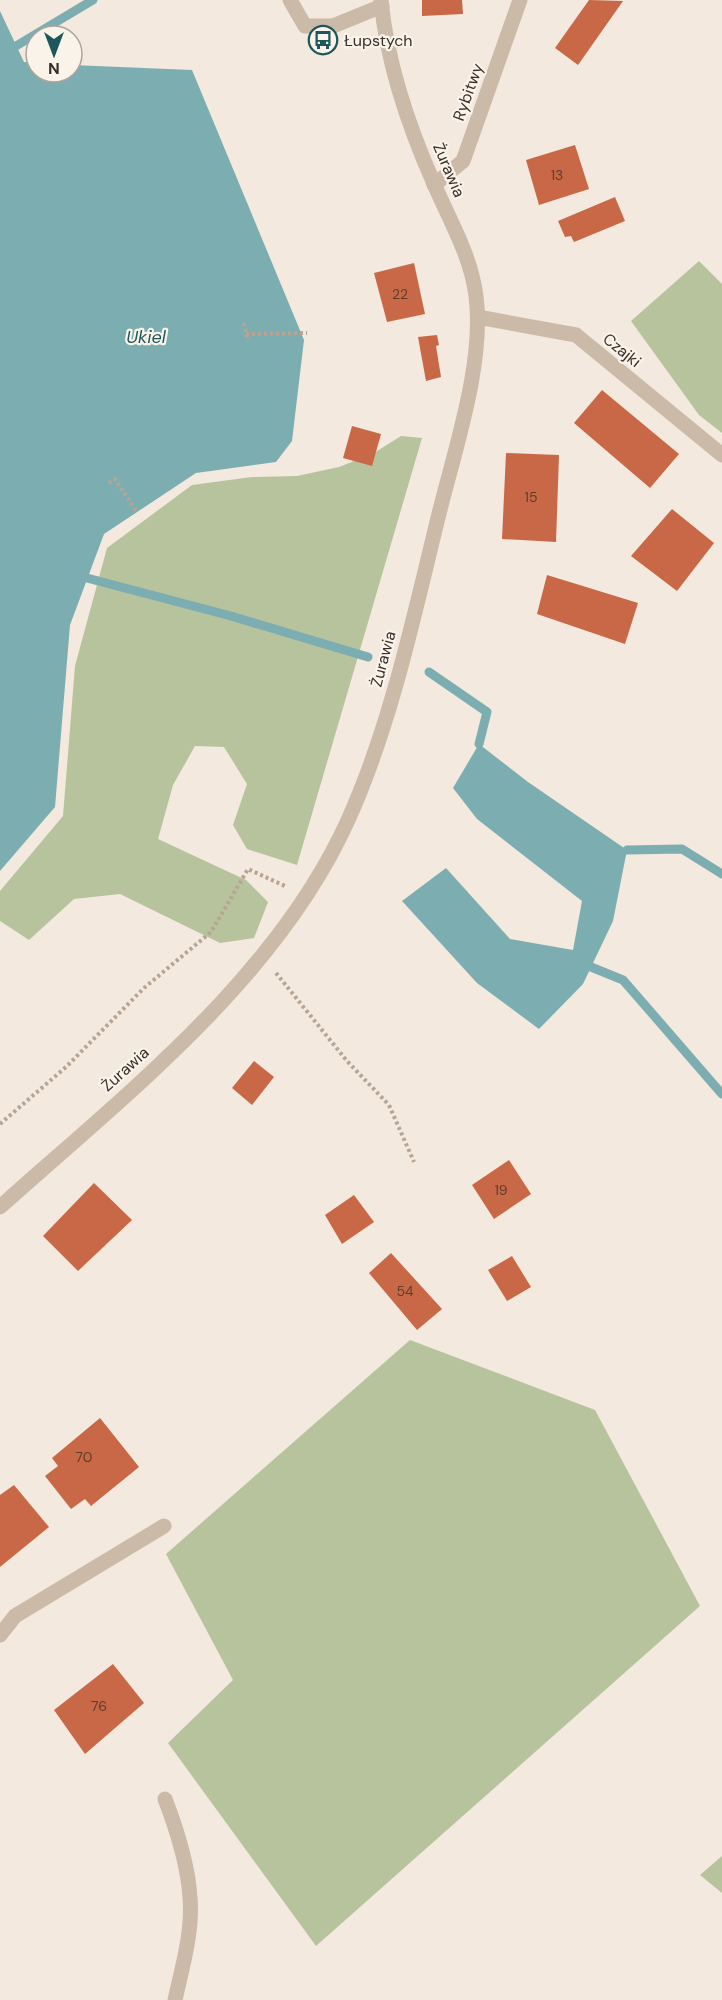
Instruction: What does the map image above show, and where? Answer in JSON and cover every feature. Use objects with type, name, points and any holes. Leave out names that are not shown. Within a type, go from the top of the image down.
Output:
[{"type":"street","points":[[290,0],[305,26],[333,26],[382,3]]},
{"type":"street","name":"Rybitwy","points":[[434,185],[463,161],[520,0]]},
{"type":"street","name":"Żurawia","points":[[0,1207],[178,1046],[262,956],[308,894],[348,820],[379,741],[418,600],[474,366],[478,317],[476,292],[459,237],[434,185],[407,114],[385,32],[382,3]]},
{"type":"street","name":"Czajki","points":[[478,317],[576,336],[722,455]]},
{"type":"street","points":[[0,1635],[15,1616],[164,1526]]},
{"type":"street","points":[[165,1799],[178,1832],[190,1899],[184,1960],[175,2000]]},
{"type":"path","points":[[244,323],[248,341]]},
{"type":"path","points":[[246,334],[307,333]]},
{"type":"path","points":[[110,483],[115,479],[137,512]]},
{"type":"path","points":[[0,1124],[66,1067],[144,988],[211,932],[248,869],[269,881],[308,894]]},
{"type":"path","points":[[262,956],[347,1061],[389,1105],[414,1162]]},
{"type":"green space","points":[[699,261],[722,284],[722,433],[699,415],[631,321]]},
{"type":"green space","points":[[401,436],[422,438],[297,865],[247,849],[233,825],[247,784],[224,747],[195,746],[173,785],[158,839],[246,880],[268,902],[254,938],[220,943],[120,894],[74,899],[29,940],[0,921],[0,891],[63,816],[75,666],[107,548],[192,485],[252,477],[297,476],[339,467],[374,453]]},
{"type":"green space","points":[[410,1340],[595,1410],[700,1606],[316,1946],[168,1743],[233,1680],[166,1554]]},
{"type":"green space","points":[[722,1856],[722,1893],[700,1875]]},
{"type":"water","name":"Ukiel","points":[[0,11],[24,62],[24,84],[84,84],[84,66],[192,70],[304,340],[292,441],[276,462],[196,473],[104,534],[70,625],[55,807],[0,871]]},
{"type":"water","points":[[479,744],[528,782],[627,850],[613,921],[583,984],[539,1029],[477,983],[402,901],[446,868],[510,939],[573,950],[582,901],[477,819],[453,788]]},
{"type":"building","points":[[422,0],[462,0],[463,14],[422,16]]},
{"type":"building","points":[[589,0],[623,1],[578,65],[555,48]]},
{"type":"building","points":[[575,145],[589,189],[539,205],[526,160]]},
{"type":"building","points":[[615,197],[625,221],[574,242],[571,236],[565,237],[558,221]]},
{"type":"building","points":[[414,263],[425,314],[387,322],[374,273]]},
{"type":"building","points":[[437,335],[439,345],[436,346],[441,377],[426,381],[418,337]]},
{"type":"building","points":[[602,390],[679,454],[650,488],[574,423]]},
{"type":"building","points":[[352,426],[381,434],[372,466],[343,458]]},
{"type":"building","points":[[506,453],[559,455],[556,542],[502,539]]},
{"type":"building","points":[[672,509],[714,543],[677,591],[631,556]]},
{"type":"building","points":[[547,575],[638,603],[625,644],[537,614]]},
{"type":"building","points":[[254,1061],[274,1077],[252,1105],[232,1088]]},
{"type":"building","points":[[509,1160],[531,1194],[494,1219],[472,1185]]},
{"type":"building","points":[[94,1183],[132,1220],[78,1271],[43,1236]]},
{"type":"building","points":[[354,1195],[374,1222],[342,1244],[325,1215]]},
{"type":"building","points":[[391,1253],[442,1309],[417,1330],[369,1273]]},
{"type":"building","points":[[512,1256],[531,1287],[507,1301],[488,1270]]},
{"type":"building","points":[[100,1418],[139,1467],[91,1506],[85,1499],[71,1509],[45,1476],[58,1466],[52,1458]]},
{"type":"building","points":[[14,1485],[49,1527],[0,1567],[0,1495]]},
{"type":"building","points":[[113,1664],[144,1703],[85,1754],[54,1710]]},
{"type":"waterway","points":[[16,46],[93,0]]},
{"type":"waterway","points":[[87,578],[231,616],[368,657]]},
{"type":"waterway","points":[[429,672],[487,712],[479,744]]},
{"type":"waterway","points":[[627,850],[682,849],[722,874]]},
{"type":"waterway","points":[[591,967],[623,980],[722,1094]]},
{"type":"place","name":"Łupstych","points":[[323,40]]}]
